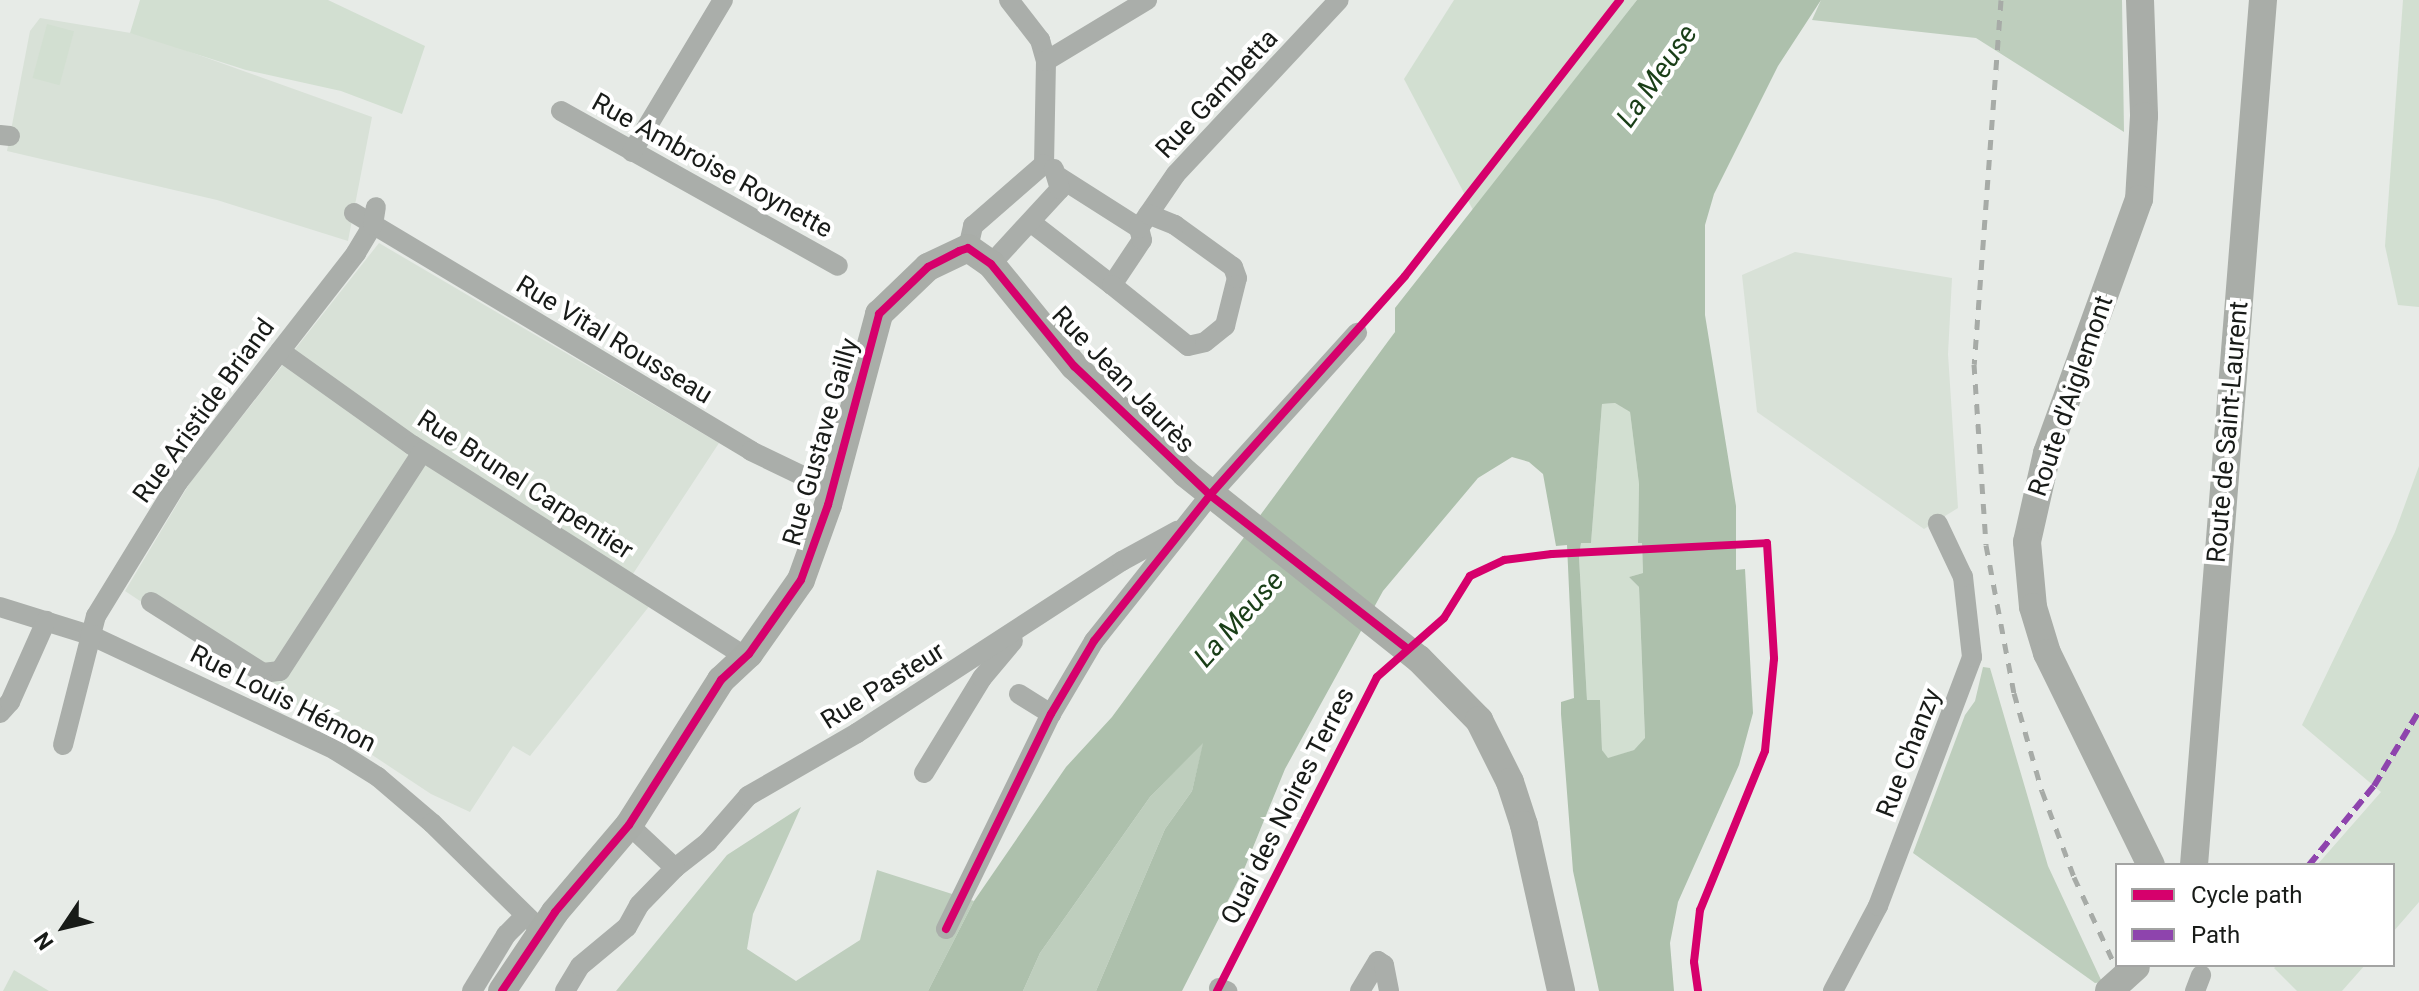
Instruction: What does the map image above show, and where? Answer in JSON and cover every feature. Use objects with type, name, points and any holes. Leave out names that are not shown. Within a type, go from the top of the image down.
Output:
[{"type":"street","points":[[632,152],[723,0]]},
{"type":"street","points":[[1009,0],[1040,40],[1046,61],[1052,170],[1060,189],[1033,224],[980,255],[973,226],[1052,170]]},
{"type":"street","points":[[1046,61],[1147,0]]},
{"type":"street","name":"Rue Gambetta","points":[[1112,285],[1142,240],[1144,221],[1176,174],[1339,0]]},
{"type":"street","name":"Route d'Aiglemont","points":[[2140,0],[2144,116],[2139,199],[2047,453],[2027,542],[2033,607],[2047,653],[2150,863]]},
{"type":"street","name":"Route de Saint-Laurent","points":[[2194,863],[2263,0]]},
{"type":"street","name":"Rue Ambroise Roynette","points":[[561,111],[838,266]]},
{"type":"street","points":[[1033,224],[1188,346],[1205,342],[1225,326],[1237,278],[1233,267],[1175,225],[1144,221],[1052,170]]},
{"type":"street","name":"Rue Vital Rousseau","points":[[354,213],[375,216],[751,451],[832,490]]},
{"type":"street","name":"Rue Aristide Briand","points":[[63,745],[90,635],[178,482],[280,351],[375,216]]},
{"type":"street","name":"Rue Gustave Gailly","points":[[472,991],[498,949],[533,924],[629,825],[721,680],[746,657],[801,580],[832,490],[879,314],[928,267],[980,255]]},
{"type":"street","name":"Rue Jean Jaurès","points":[[980,255],[1074,366],[1218,502],[1419,659],[1479,720],[1510,782],[1561,991]]},
{"type":"street","points":[[946,929],[1051,714],[1094,641],[1184,527],[1218,502],[1357,333]]},
{"type":"street","name":"Rue Brunel Carpentier","points":[[280,351],[422,452],[746,657]]},
{"type":"street","points":[[151,602],[263,673],[280,671],[422,452]]},
{"type":"street","name":"Rue Chanzy","points":[[1833,991],[1878,906],[1972,657],[1963,577],[1938,524]]},
{"type":"street","name":"Rue Pasteur","points":[[565,991],[580,966],[627,927],[639,905],[675,868],[708,842],[748,796],[1024,629],[1122,561],[1184,527]]},
{"type":"street","name":"Rue Louis Hémon","points":[[0,607],[90,635],[289,727],[378,777],[533,924]]},
{"type":"street","points":[[0,713],[10,702],[46,621]]},
{"type":"street","points":[[924,773],[982,678],[1024,629]]},
{"type":"street","points":[[1019,694],[1051,714]]},
{"type":"street","points":[[629,825],[675,868]]},
{"type":"street","name":"Rue Gustave Gailly","points":[[502,991],[533,924]]},
{"type":"street","points":[[1360,991],[1378,961],[1384,965],[1389,991]]},
{"type":"street","points":[[2109,991],[2136,967]]},
{"type":"shaded area","points":[[140,0],[328,0],[425,46],[402,114],[341,91],[246,70],[130,33]]},
{"type":"shaded area","points":[[1454,0],[1637,0],[1473,210],[1404,79]]},
{"type":"shaded area","points":[[1821,0],[2122,0],[2124,132],[1976,38],[1812,20]]},
{"type":"shaded area","points":[[2403,0],[2419,0],[2419,307],[2398,305],[2385,246]]},
{"type":"shaded area","points":[[40,18],[143,35],[372,117],[348,241],[217,200],[7,151],[30,31]]},
{"type":"shaded area","points":[[47,24],[74,31],[60,85],[33,78]]},
{"type":"shaded area","points":[[379,243],[719,443],[625,586],[651,604],[530,756],[513,746],[470,812],[431,794],[125,591],[191,481]]},
{"type":"shaded area","points":[[1795,252],[1952,278],[1948,354],[1958,508],[1924,529],[1757,412],[1742,275]]},
{"type":"shaded area","points":[[1615,403],[1630,412],[1639,484],[1638,542],[1642,543],[1643,573],[1629,577],[1639,587],[1645,739],[1634,750],[1607,759],[1602,750],[1600,700],[1587,700],[1579,557],[1581,543],[1591,542],[1602,404]]},
{"type":"shaded area","points":[[2419,466],[2419,902],[2395,930],[2395,863],[2319,863],[2381,792],[2302,725],[2395,532]]},
{"type":"shaded area","points":[[1983,667],[1990,668],[2048,866],[2102,982],[2095,983],[1913,853],[1965,715],[1975,701]]},
{"type":"shaded area","points":[[1204,741],[1192,791],[1165,829],[1096,991],[1023,991],[1040,953],[1150,797]]},
{"type":"shaded area","points":[[801,807],[753,914],[747,949],[796,981],[860,940],[877,870],[974,901],[928,991],[616,991],[727,855]]},
{"type":"shaded area","points":[[2363,967],[2342,991],[2297,991],[2274,968]]},
{"type":"shaded area","points":[[14,970],[49,991],[3,991]]},
{"type":"water","name":"La Meuse","points":[[1637,0],[1821,0],[1778,66],[1714,194],[1705,225],[1705,315],[1736,506],[1736,570],[1745,569],[1753,713],[1739,765],[1678,902],[1670,943],[1674,991],[1599,991],[1573,871],[1561,714],[1561,702],[1574,698],[1567,545],[1556,546],[1543,474],[1529,462],[1512,457],[1478,478],[1383,591],[1285,769],[1245,867],[1182,991],[1096,991],[1165,829],[1192,791],[1203,743],[1150,797],[1040,953],[1023,991],[928,991],[974,901],[1066,767],[1112,717],[1395,332],[1395,308]],"holes":[[[1615,403],[1630,412],[1639,484],[1638,543],[1642,543],[1643,573],[1629,577],[1639,587],[1645,738],[1634,750],[1608,758],[1602,750],[1600,700],[1587,700],[1579,557],[1581,543],[1591,543],[1602,404]]]},
{"type":"railway","points":[[2001,0],[1974,364],[1986,545],[2014,693],[2042,791],[2074,877],[2115,965]]},
{"type":"railway","points":[[2116,967],[2127,991]]},
{"type":"marked path","points":[[2311,863],[2374,786],[2419,711]]},
{"type":"cycle path","points":[[946,929],[1051,714],[1094,641],[1210,495],[1405,276],[1620,0]]},
{"type":"cycle path","points":[[502,991],[555,912],[629,825],[721,680],[749,654],[801,580],[828,505],[879,314],[928,267],[959,251],[968,248],[991,264],[1074,366],[1210,495],[1405,647]]},
{"type":"cycle path","name":"Quai des Noires Terres","points":[[1217,991],[1377,677],[1444,618],[1470,576],[1504,560],[1552,554],[1767,543],[1774,659],[1765,751],[1700,910],[1694,962],[1698,991]]}]
